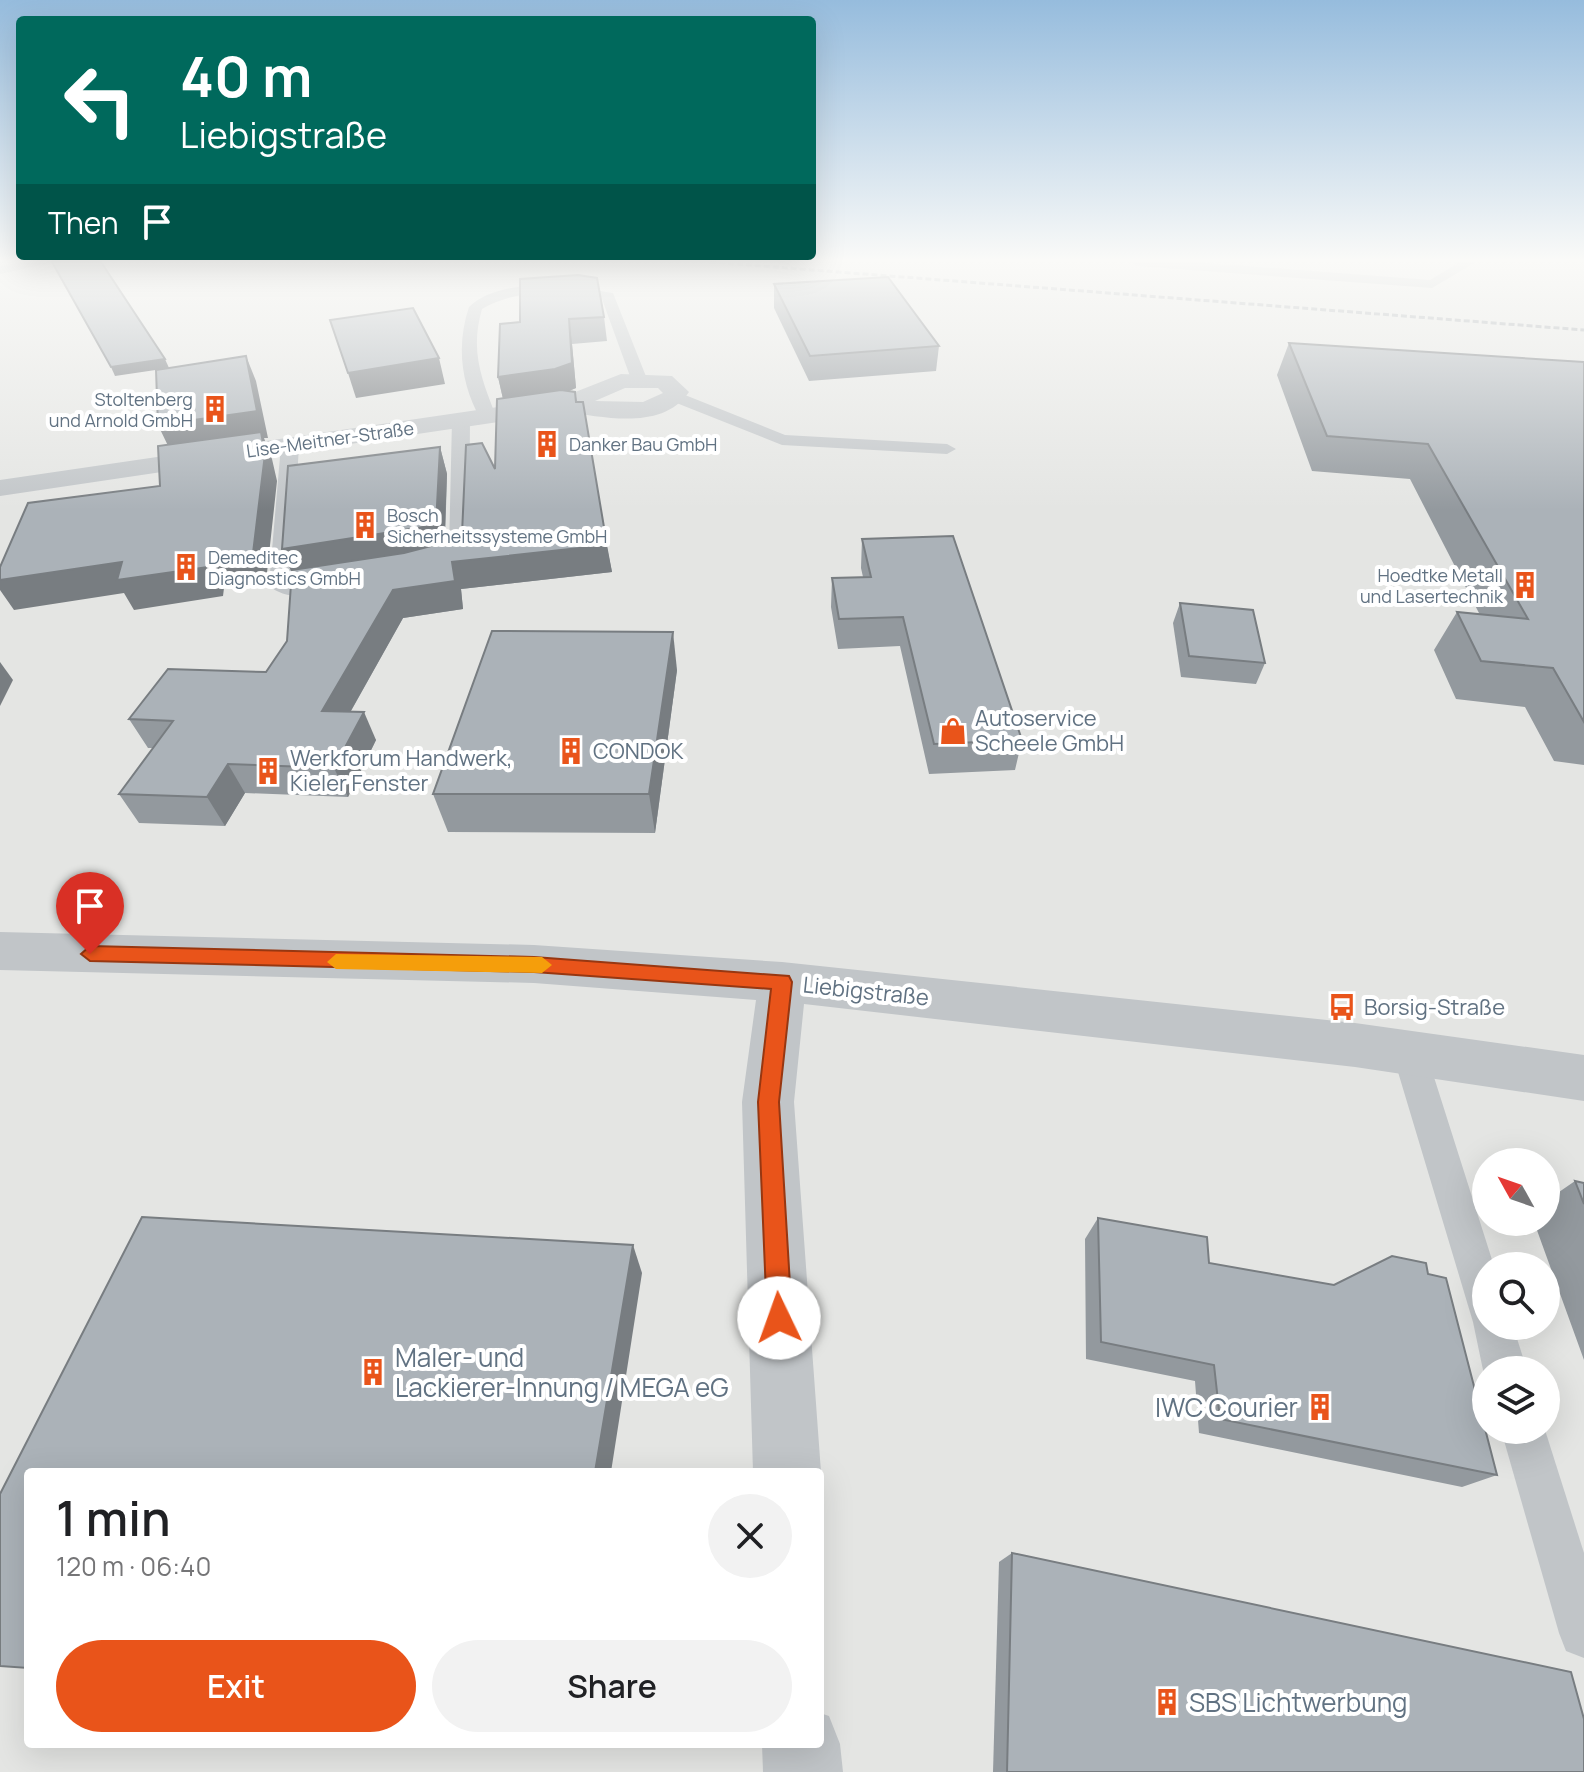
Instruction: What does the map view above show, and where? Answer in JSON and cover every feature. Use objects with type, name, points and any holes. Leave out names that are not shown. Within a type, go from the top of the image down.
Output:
[{"type":"street","points":[[639,379],[664,381],[677,392],[675,396]]},
{"type":"street","name":"Lise-Meitner-Straße","points":[[565,405],[621,381],[639,379]]},
{"type":"street","name":"Lise-Meitner-Straße","points":[[0,488],[565,405],[634,411],[654,409],[675,396]]},
{"type":"street","name":"Liebigstraße","points":[[0,951],[534,964],[782,982],[1409,1052],[1584,1078]]},
{"type":"street","points":[[782,982],[768,1102],[787,1468]]},
{"type":"street","points":[[801,1748],[803,1772]]},
{"type":"lane","points":[[423,569],[457,559],[452,456],[474,418],[465,345]]},
{"type":"lane","points":[[626,345],[639,379]]},
{"type":"lane","points":[[675,396],[782,440],[947,449]]},
{"type":"lane","points":[[290,445],[295,478],[280,585],[289,590],[349,580]]},
{"type":"lane","points":[[1409,1052],[1472,1261]]},
{"type":"lane","points":[[1527,1444],[1584,1633]]},
{"type":"shaded area","points":[[0,345],[1584,345],[1584,1772],[0,1772]]},
{"type":"building","points":[[98,345],[156,345],[165,359],[111,367]]},
{"type":"building","points":[[338,345],[432,345],[439,358],[348,373]]},
{"type":"building","points":[[499,345],[571,345],[572,363],[555,369],[498,377]]},
{"type":"building","points":[[804,345],[939,346],[810,356]]},
{"type":"building","points":[[1290,345],[1584,362],[1584,722],[1553,668],[1481,661],[1457,612],[1528,619],[1428,444],[1327,436]]},
{"type":"building","points":[[246,356],[257,411],[158,425],[156,370]]},
{"type":"building","points":[[561,390],[575,392],[576,402],[583,402],[607,545],[452,562],[455,581],[393,590],[322,711],[364,712],[334,768],[228,764],[207,797],[119,794],[173,721],[129,719],[168,669],[266,672],[287,641],[292,570],[404,553],[450,541],[462,534],[466,445],[482,443],[495,469],[497,399]]},
{"type":"building","points":[[261,432],[265,454],[253,553],[209,559],[208,567],[117,580],[122,562],[0,580],[0,567],[28,503],[160,486],[158,446]]},
{"type":"building","points":[[440,447],[436,525],[282,549],[288,466]]},
{"type":"building","points":[[953,536],[1022,740],[934,744],[903,617],[839,619],[832,578],[871,577],[862,539]]},
{"type":"building","points":[[1180,603],[1253,610],[1265,663],[1189,656]]},
{"type":"building","name":"CONDOK","points":[[492,631],[673,632],[649,794],[433,794]]},
{"type":"building","points":[[1575,1181],[1584,1183],[1584,1204]]},
{"type":"building","name":"Maler- und Lackierer-Innung / MEGA eG","points":[[142,1217],[633,1245],[596,1468],[24,1468],[24,1668],[0,1666],[0,1494]]},
{"type":"building","points":[[1098,1218],[1207,1237],[1209,1263],[1334,1285],[1392,1256],[1426,1263],[1428,1274],[1446,1278],[1472,1378],[1472,1444],[1489,1444],[1497,1475],[1220,1419],[1214,1365],[1101,1342]]},
{"type":"building","name":"SBS Lichtwerbung","points":[[1012,1553],[1571,1672],[1584,1719],[1584,1772],[1007,1772]]},
{"type":"slow traffic","points":[[336,962],[542,965]]},
{"type":"place","name":"Stoltenberg und Arnold GmbH","points":[[215,409]]},
{"type":"place","name":"Danker Bau GmbH","points":[[547,444]]},
{"type":"place","name":"Bosch Sicherheitssysteme GmbH","points":[[365,525]]},
{"type":"place","name":"Demeditec Diagnostics GmbH","points":[[186,567]]},
{"type":"place","name":"Hoedtke Metall und Lasertechnik","points":[[1525,585]]},
{"type":"place","name":"Autoservice Scheele GmbH","points":[[953,731]]},
{"type":"place","name":"CONDOK","points":[[571,751]]},
{"type":"place","name":"Werkforum Handwerk, Kieler Fenster","points":[[268,771]]},
{"type":"place","name":"Borsig-Straße","points":[[1342,1007]]},
{"type":"place","name":"Maler- und Lackierer-Innung / MEGA eG","points":[[373,1372]]},
{"type":"place","name":"IWC Courier","points":[[1320,1407]]},
{"type":"place","name":"SBS Lichtwerbung","points":[[1167,1702]]},
{"type":"route","points":[[90,954],[534,964],[782,982],[768,1102],[779,1318]]}]
